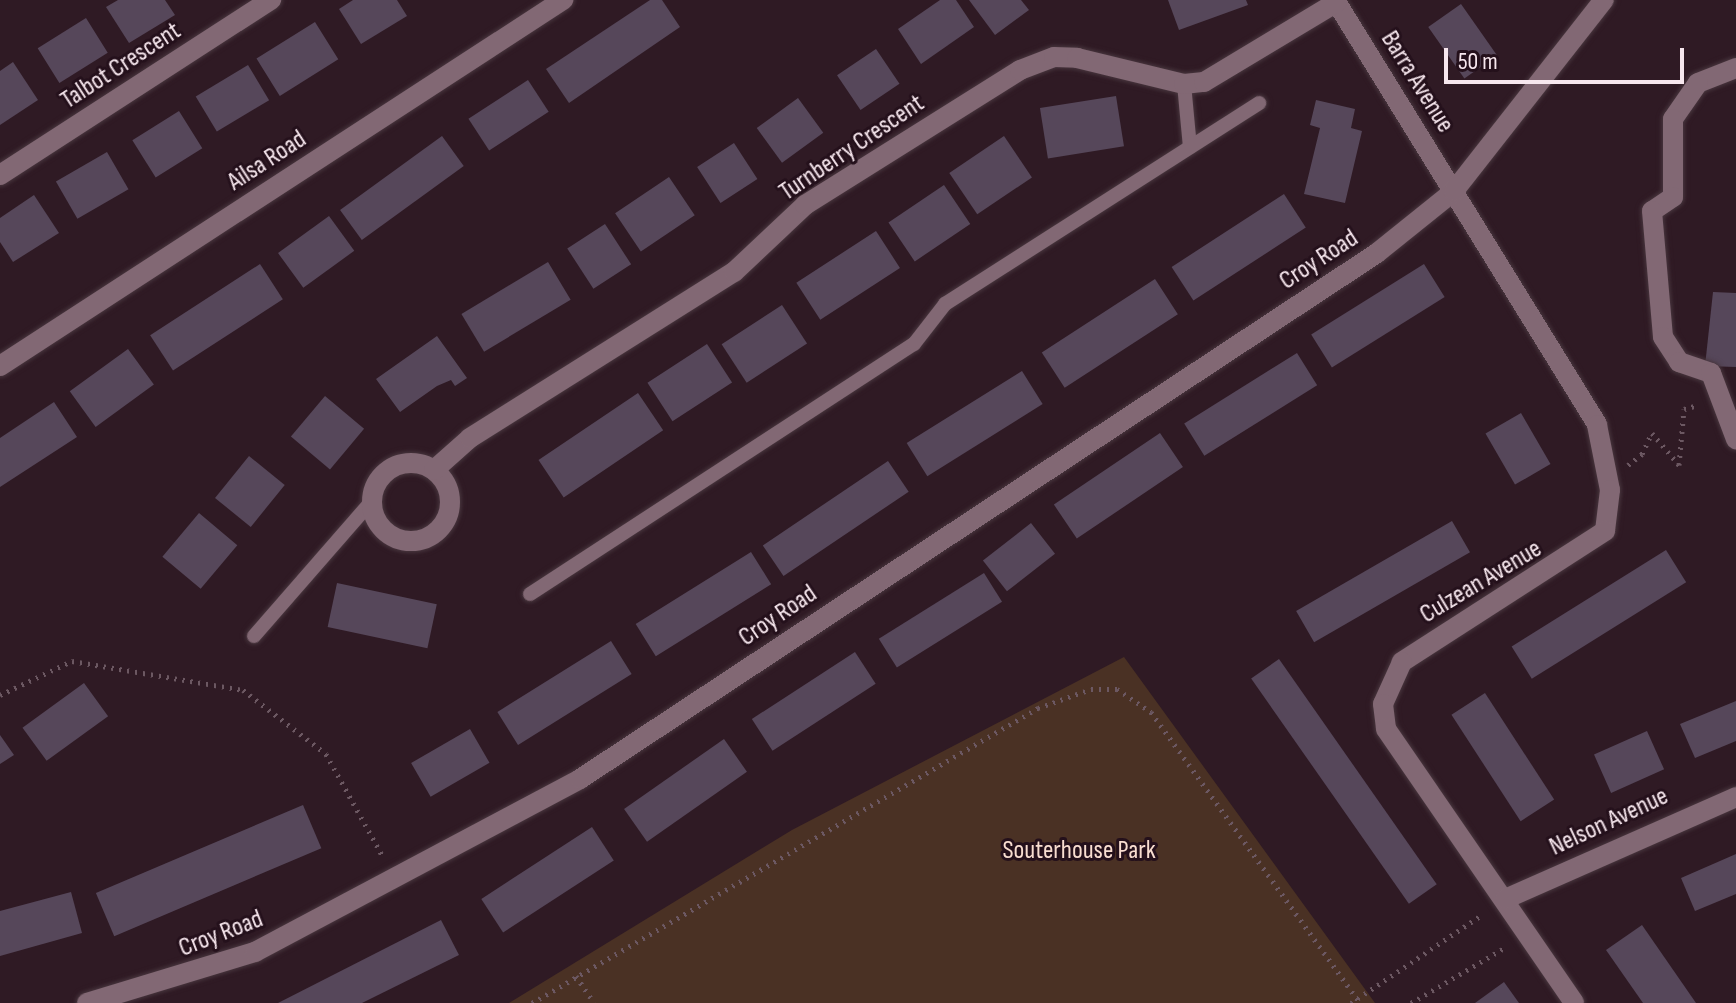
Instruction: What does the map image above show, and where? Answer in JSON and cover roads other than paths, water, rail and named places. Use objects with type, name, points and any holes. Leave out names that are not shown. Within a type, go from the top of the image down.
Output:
[{"type":"street","name":"Talbot Crescent","points":[[0,175],[271,0]]},
{"type":"street","name":"Ailsa Road","points":[[0,366],[563,0]]},
{"type":"street","name":"Croy Road","points":[[87,1003],[255,952],[396,880],[580,779],[1377,253],[1454,191],[1604,0]]},
{"type":"street","name":"Barra Avenue","points":[[1336,1],[1454,191]]},
{"type":"street","points":[[1184,84],[1234,68],[1336,1]]},
{"type":"street","name":"Turnberry Crescent","points":[[434,470],[470,438],[734,272],[805,205],[1020,70],[1054,57],[1077,58],[1184,84]]},
{"type":"street","points":[[1736,68],[1698,83],[1673,119],[1673,197],[1652,211],[1663,337],[1679,362],[1711,373],[1736,439]]},
{"type":"street","name":"Culzean Avenue","points":[[1454,191],[1597,425],[1608,479],[1605,531],[1402,662],[1383,704],[1386,729],[1505,899],[1524,936],[1574,1003]]},
{"type":"street","points":[[414,463],[434,470],[447,487],[450,508],[433,535],[413,541],[392,537],[377,522],[371,502],[377,481],[393,466],[414,463]]},
{"type":"street","name":"Nelson Avenue","points":[[1505,899],[1736,797]]},
{"type":"lane","points":[[1184,84],[1190,147]]},
{"type":"lane","points":[[530,594],[914,344],[945,304],[1259,103]]},
{"type":"lane","points":[[254,636],[371,502]]},
{"type":"park label","name":"Souterhouse Park","points":[[1079,851]]}]
